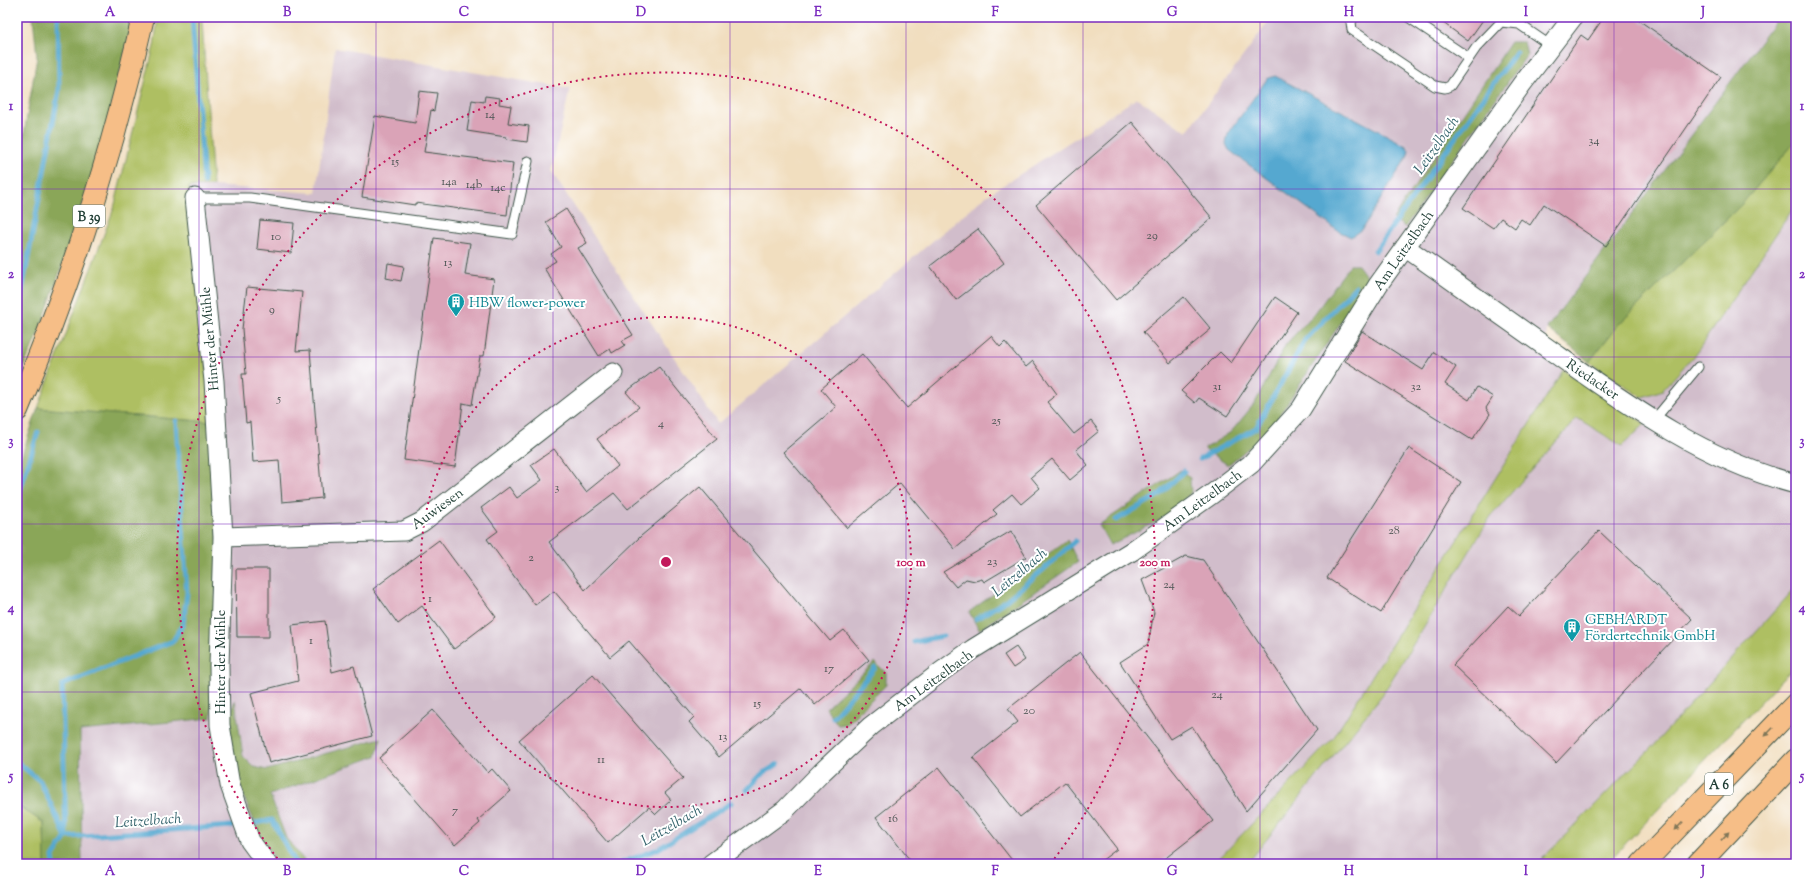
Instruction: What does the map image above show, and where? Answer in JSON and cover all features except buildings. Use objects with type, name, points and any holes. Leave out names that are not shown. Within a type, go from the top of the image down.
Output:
[{"type":"main road","name":"B 39","points":[[17,410],[66,283],[107,160],[129,78],[143,17]]},
{"type":"main road","name":"A 6","points":[[1642,864],[1796,704]]},
{"type":"main road","points":[[1698,864],[1796,760]]},
{"type":"street","name":"Am Leitzelbach","points":[[711,864],[785,810],[822,772],[871,726],[942,671],[973,650],[1132,551],[1212,494],[1251,464],[1301,409],[1378,285],[1573,17]]},
{"type":"street","name":"Hinter der Mühle","points":[[196,198],[214,380],[223,537],[219,666],[220,725],[230,785],[250,841],[267,864]]},
{"type":"street","name":"Riedacker","points":[[1405,247],[1584,374],[1654,420],[1710,452],[1753,471],[1796,484]]},
{"type":"street","name":"Auwiesen","points":[[223,537],[404,531],[422,522],[613,374]]},
{"type":"lane","points":[[1354,17],[1351,22],[1352,30],[1440,88],[1450,86],[1469,58],[1501,22],[1520,21],[1551,46]]},
{"type":"lane","points":[[1408,17],[1469,58]]},
{"type":"lane","name":"Hinter der Mühle","points":[[196,198],[250,198],[512,234],[528,161]]},
{"type":"lane","points":[[1654,420],[1698,367]]},
{"type":"shaded area","points":[[1272,17],[1779,17],[1547,328],[1546,346],[1563,370],[1334,737],[1214,864],[82,864],[80,731],[211,718],[212,422],[189,187],[213,186],[316,193],[335,48],[570,89],[551,171],[718,424],[982,199],[1137,98],[1187,132]]},
{"type":"shaded area","points":[[1796,204],[1796,587],[1650,749],[1537,864],[1247,864],[1383,694],[1491,516],[1577,418],[1622,446],[1645,424],[1642,397],[1663,390],[1697,352]]},
{"type":"green space","points":[[33,17],[134,17],[98,160],[41,327],[17,382],[17,175],[37,57]]},
{"type":"green space","points":[[158,17],[201,17],[202,21],[213,186],[189,187],[212,422],[38,408],[114,208],[154,46]]},
{"type":"green space","points":[[1779,17],[1796,17],[1796,141],[1740,206],[1618,325],[1589,362],[1547,328]]},
{"type":"green space","points":[[1511,42],[1524,42],[1527,55],[1405,227],[1393,219]]},
{"type":"green space","points":[[1796,141],[1796,204],[1697,352],[1663,390],[1642,397],[1589,362],[1618,325],[1740,206]]},
{"type":"green space","points":[[1350,265],[1358,265],[1369,280],[1269,431],[1228,465],[1204,449],[1231,432],[1255,403],[1286,344],[1315,313]]},
{"type":"green space","points":[[1563,370],[1645,424],[1622,446],[1577,418],[1491,516],[1383,694],[1247,864],[1214,864],[1334,737]]},
{"type":"green space","points":[[38,408],[212,422],[218,538],[211,718],[80,731],[82,864],[45,864],[44,823],[17,805],[17,469]]},
{"type":"green space","points":[[1181,470],[1190,478],[1191,493],[1164,518],[1110,545],[1099,525]]},
{"type":"green space","points":[[1067,540],[1078,562],[979,630],[969,612]]},
{"type":"green space","points":[[1796,587],[1796,665],[1606,864],[1537,864],[1650,749]]},
{"type":"green space","points":[[875,662],[886,673],[886,685],[847,724],[838,725],[826,708]]},
{"type":"green space","points":[[235,700],[243,756],[254,767],[267,770],[381,738],[376,756],[270,795],[286,838],[307,864],[278,864],[261,836],[243,796],[232,754],[228,722]]},
{"type":"green space","points":[[17,805],[44,823],[45,864],[17,864]]},
{"type":"water","points":[[1275,76],[1396,140],[1406,146],[1409,150],[1407,157],[1362,229],[1351,237],[1338,231],[1229,150],[1226,144],[1228,134],[1267,79]]},
{"type":"waterway","points":[[17,318],[59,90],[58,17]]},
{"type":"waterway","points":[[192,17],[204,182]]},
{"type":"waterway","name":"Leitzelbach","points":[[1375,251],[1516,52]]},
{"type":"waterway","name":"Leitzelbach","points":[[1200,459],[1256,428],[1305,340],[1356,286]]},
{"type":"waterway","points":[[176,421],[187,593],[183,624],[173,641],[62,685],[66,837],[232,826]]},
{"type":"waterway","points":[[17,500],[38,432]]},
{"type":"waterway","name":"Leitzelbach","points":[[1116,520],[1159,495],[1184,471]]},
{"type":"waterway","name":"Leitzelbach","points":[[976,619],[1005,601],[1075,541]]},
{"type":"waterway","name":"Leitzelbach","points":[[914,642],[943,636]]},
{"type":"waterway","name":"Leitzelbach","points":[[833,717],[875,668]]},
{"type":"waterway","points":[[17,762],[40,781],[66,837],[53,857],[54,864]]},
{"type":"waterway","name":"Leitzelbach","points":[[747,790],[762,774],[778,764]]},
{"type":"waterway","name":"Leitzelbach","points":[[621,863],[658,849],[731,803]]},
{"type":"waterway","name":"Leitzelbach","points":[[256,823],[272,820],[296,864]]},
{"type":"place","name":"HBW flower-power","points":[[456,317]]},
{"type":"place","name":"GEBHARDT Fördertechnik GmbH","points":[[1572,642]]}]
